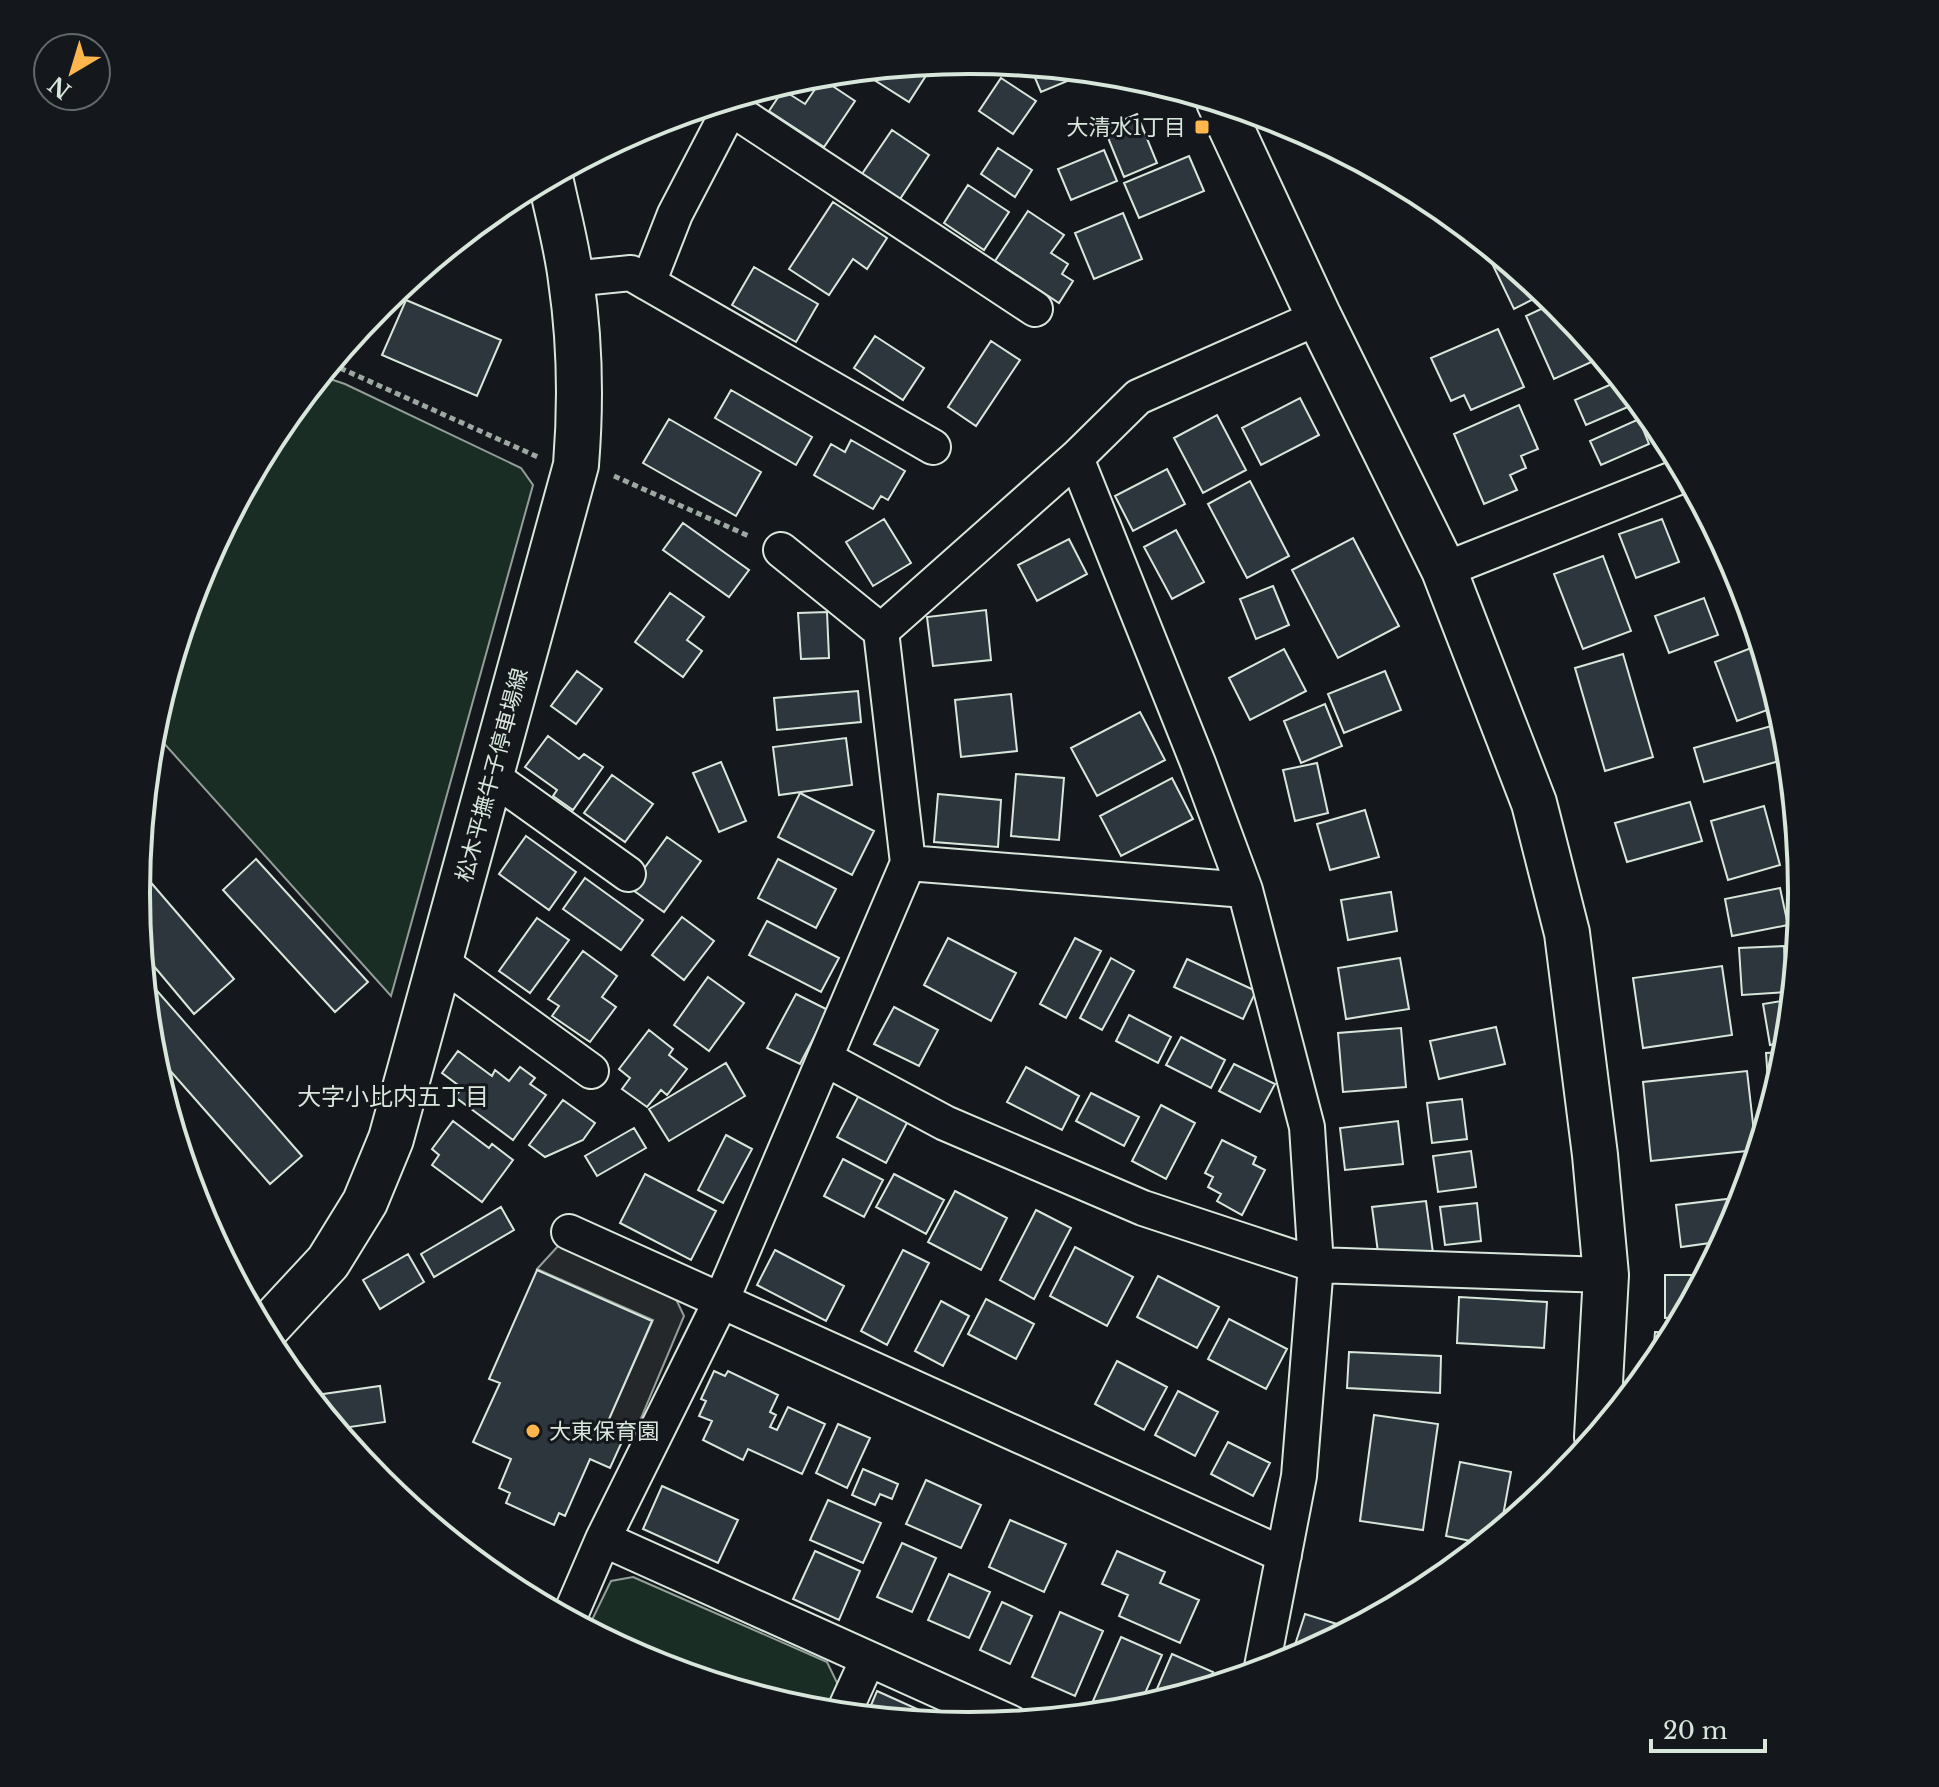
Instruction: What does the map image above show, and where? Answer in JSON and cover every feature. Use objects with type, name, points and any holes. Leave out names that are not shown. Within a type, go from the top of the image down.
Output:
[{"type":"street","points":[[740,107],[1035,309]]},
{"type":"street","points":[[648,283],[675,214],[729,110]]},
{"type":"street","points":[[1225,115],[1319,317],[1444,570],[1534,803],[1567,933],[1595,1155],[1606,1275],[1598,1419]]},
{"type":"street","name":"松木平撫牛子停車場線","points":[[272,1322],[328,1262],[365,1202],[391,1139],[576,465],[580,419],[579,364],[571,279],[552,189]]},
{"type":"street","points":[[571,279],[631,273],[933,447]]},
{"type":"street","points":[[881,631],[1076,458],[1138,397],[1319,317]]},
{"type":"street","points":[[1076,458],[1198,763],[1245,890],[1307,1127],[1316,1265],[1299,1476],[1264,1658]]},
{"type":"street","points":[[1444,570],[1675,478]]},
{"type":"street","points":[[572,1610],[603,1539],[721,1301],[908,863],[881,631],[781,550]]},
{"type":"street","points":[[491,776],[628,874]]},
{"type":"street","points":[[908,863],[1245,890]]},
{"type":"street","points":[[441,962],[591,1071]]},
{"type":"street","points":[[826,1059],[945,1123],[1143,1208],[1316,1265],[1606,1275]]},
{"type":"street","points":[[569,1232],[1284,1555]]},
{"type":"street","points":[[603,1539],[987,1712]]},
{"type":"street","points":[[848,1703],[868,1659]]},
{"type":"path","points":[[341,368],[535,456],[625,480],[781,550]]},
{"type":"green space","points":[[332,380],[521,468],[533,485],[391,996],[164,744],[178,681],[212,580],[260,484],[288,438]]},
{"type":"green space","points":[[633,1577],[827,1662],[843,1695],[840,1702],[757,1685],[706,1670],[607,1628],[592,1620],[611,1581]]},
{"type":"shaded area","points":[[559,1245],[675,1297],[684,1316],[634,1435],[607,1423],[653,1320],[537,1269]]},
{"type":"building","points":[[926,76],[909,102],[874,80]]},
{"type":"building","points":[[1035,77],[1069,80],[1041,92]]},
{"type":"building","points":[[1001,78],[1036,101],[1013,134],[979,111]]},
{"type":"building","points":[[833,86],[855,101],[824,147],[769,111],[778,97],[790,95],[805,104],[815,89]]},
{"type":"building","points":[[1137,114],[1157,163],[1124,177],[1104,128]]},
{"type":"building","points":[[892,130],[929,155],[900,199],[862,174]]},
{"type":"building","points":[[998,148],[1032,170],[1015,197],[981,174]]},
{"type":"building","points":[[1104,150],[1117,181],[1071,200],[1058,169]]},
{"type":"building","points":[[1189,156],[1204,191],[1139,218],[1124,183]]},
{"type":"building","points":[[968,185],[1009,212],[984,250],[944,223]]},
{"type":"building","points":[[833,202],[887,238],[867,269],[853,259],[829,295],[789,269]]},
{"type":"building","points":[[1028,211],[1064,235],[1051,253],[1068,264],[1062,274],[1073,281],[1059,303],[995,261]]},
{"type":"building","points":[[1123,213],[1142,259],[1094,279],[1075,233]]},
{"type":"building","points":[[1491,262],[1533,299],[1514,309]]},
{"type":"building","points":[[754,267],[818,304],[796,342],[732,305]]},
{"type":"building","points":[[406,300],[501,340],[477,396],[382,355]]},
{"type":"building","points":[[1543,308],[1593,361],[1554,379],[1526,316]]},
{"type":"building","points":[[1498,329],[1524,387],[1471,410],[1464,395],[1451,401],[1431,358]]},
{"type":"building","points":[[875,336],[924,368],[903,400],[854,368]]},
{"type":"building","points":[[991,341],[1020,360],[976,426],[948,407]]},
{"type":"building","points":[[1611,384],[1628,407],[1586,425],[1575,400]]},
{"type":"building","points":[[731,390],[812,437],[796,465],[715,418]]},
{"type":"building","points":[[1300,398],[1319,435],[1261,465],[1242,428]]},
{"type":"building","points":[[1519,405],[1538,449],[1521,456],[1526,468],[1510,475],[1517,490],[1484,504],[1454,434]]},
{"type":"building","points":[[1217,415],[1246,470],[1203,493],[1174,438]]},
{"type":"building","points":[[669,419],[761,472],[736,516],[643,463]]},
{"type":"building","points":[[1638,420],[1649,444],[1601,465],[1590,441]]},
{"type":"building","points":[[851,440],[905,471],[888,500],[881,496],[873,509],[814,475],[831,444],[845,452]]},
{"type":"building","points":[[1167,469],[1185,504],[1133,531],[1115,496]]},
{"type":"building","points":[[1250,481],[1289,556],[1247,578],[1208,504]]},
{"type":"building","points":[[884,519],[911,563],[873,586],[846,542]]},
{"type":"building","points":[[1662,519],[1679,562],[1636,578],[1619,534]]},
{"type":"building","points":[[683,523],[749,570],[729,597],[663,550]]},
{"type":"building","points":[[1176,530],[1204,582],[1172,599],[1144,547]]},
{"type":"building","points":[[1353,538],[1399,626],[1338,658],[1292,570]]},
{"type":"building","points":[[1069,539],[1087,574],[1037,601],[1018,565]]},
{"type":"building","points":[[1603,556],[1631,631],[1583,649],[1554,574]]},
{"type":"building","points":[[1273,586],[1289,625],[1256,639],[1240,599]]},
{"type":"building","points":[[670,593],[704,617],[687,640],[702,651],[683,677],[635,642]]},
{"type":"building","points":[[1704,598],[1718,635],[1669,653],[1655,616]]},
{"type":"building","points":[[986,610],[991,660],[933,666],[927,617]]},
{"type":"building","points":[[827,612],[829,658],[801,659],[798,613]]},
{"type":"building","points":[[1751,648],[1768,710],[1737,721],[1715,662]]},
{"type":"building","points":[[1284,649],[1306,691],[1250,720],[1229,678]]},
{"type":"building","points":[[1623,654],[1653,757],[1605,771],[1575,668]]},
{"type":"building","points":[[577,671],[602,689],[576,724],[551,706]]},
{"type":"building","points":[[1385,671],[1401,710],[1344,733],[1328,694]]},
{"type":"building","points":[[858,691],[861,722],[777,730],[774,698]]},
{"type":"building","points":[[1011,694],[1017,751],[961,757],[955,700]]},
{"type":"building","points":[[1325,704],[1342,746],[1301,763],[1284,721]]},
{"type":"building","points":[[1140,712],[1165,760],[1097,796],[1071,748]]},
{"type":"building","points":[[1771,726],[1778,761],[1704,782],[1694,748]]},
{"type":"building","points":[[548,736],[579,759],[584,754],[603,767],[573,810],[553,796],[557,790],[525,767]]},
{"type":"building","points":[[846,738],[852,785],[779,795],[773,747]]},
{"type":"building","points":[[721,762],[746,821],[719,832],[693,773]]},
{"type":"building","points":[[1317,763],[1328,813],[1295,821],[1283,770]]},
{"type":"building","points":[[1016,774],[1064,778],[1059,840],[1011,836]]},
{"type":"building","points":[[612,775],[653,804],[625,842],[584,813]]},
{"type":"building","points":[[1172,778],[1193,819],[1121,856],[1100,816]]},
{"type":"building","points":[[800,793],[874,831],[852,875],[778,837]]},
{"type":"building","points":[[938,794],[1001,800],[998,847],[934,842]]},
{"type":"building","points":[[1690,802],[1702,841],[1627,862],[1615,823]]},
{"type":"building","points":[[1764,806],[1780,865],[1728,880],[1711,821]]},
{"type":"building","points":[[1365,810],[1379,857],[1330,870],[1317,824]]},
{"type":"building","points":[[526,836],[576,872],[549,910],[499,874]]},
{"type":"building","points":[[667,837],[701,861],[664,912],[630,888]]},
{"type":"building","points":[[256,859],[368,982],[335,1012],[223,890]]},
{"type":"building","points":[[778,859],[836,889],[816,928],[758,898]]},
{"type":"building","points":[[585,878],[643,920],[621,950],[563,909]]},
{"type":"building","points":[[150,882],[234,979],[194,1014],[154,966]]},
{"type":"building","points":[[1780,888],[1788,925],[1732,936],[1725,899]]},
{"type":"building","points":[[1391,892],[1397,931],[1348,940],[1341,900]]},
{"type":"building","points":[[682,917],[714,941],[684,980],[652,955]]},
{"type":"building","points":[[537,918],[569,940],[530,993],[499,971]]},
{"type":"building","points":[[767,921],[839,958],[821,992],[749,955]]},
{"type":"building","points":[[948,938],[1016,973],[991,1021],[924,985]]},
{"type":"building","points":[[1075,938],[1101,951],[1066,1018],[1040,1004]]},
{"type":"building","points":[[1784,946],[1783,992],[1742,995],[1739,948]]},
{"type":"building","points":[[583,951],[617,976],[602,997],[616,1007],[590,1042],[552,1016],[559,1006],[548,999]]},
{"type":"building","points":[[1111,958],[1134,971],[1102,1030],[1080,1018]]},
{"type":"building","points":[[1400,958],[1409,1009],[1346,1019],[1338,968]]},
{"type":"building","points":[[1187,959],[1256,991],[1243,1019],[1174,987]]},
{"type":"building","points":[[1722,966],[1732,1035],[1643,1048],[1633,978]]},
{"type":"building","points":[[708,977],[744,1003],[709,1051],[674,1025]]},
{"type":"building","points":[[156,990],[302,1156],[270,1184],[170,1071]]},
{"type":"building","points":[[796,994],[828,1010],[800,1064],[767,1048]]},
{"type":"building","points":[[1782,1001],[1774,1044],[1770,1045],[1763,1004]]},
{"type":"building","points":[[894,1007],[938,1030],[919,1066],[874,1044]]},
{"type":"building","points":[[1129,1015],[1171,1037],[1158,1063],[1116,1041]]},
{"type":"building","points":[[1496,1027],[1505,1064],[1439,1079],[1430,1041]]},
{"type":"building","points":[[1401,1028],[1406,1087],[1343,1092],[1338,1033]]},
{"type":"building","points":[[649,1030],[673,1049],[669,1055],[687,1069],[667,1095],[661,1090],[647,1107],[622,1089],[630,1078],[619,1069]]},
{"type":"building","points":[[1181,1037],[1225,1060],[1211,1088],[1166,1065]]},
{"type":"building","points":[[458,1051],[492,1076],[495,1070],[509,1081],[520,1067],[535,1078],[530,1084],[546,1095],[513,1140],[455,1097],[462,1088],[442,1073]]},
{"type":"building","points":[[1766,1053],[1773,1053],[1768,1077]]},
{"type":"building","points":[[726,1063],[745,1096],[669,1141],[649,1109]]},
{"type":"building","points":[[1234,1064],[1275,1084],[1260,1112],[1219,1091]]},
{"type":"building","points":[[1026,1067],[1079,1096],[1062,1130],[1007,1102]]},
{"type":"building","points":[[1747,1071],[1754,1131],[1748,1151],[1651,1161],[1643,1082]]},
{"type":"building","points":[[1091,1093],[1139,1117],[1124,1146],[1076,1121]]},
{"type":"building","points":[[859,1095],[908,1121],[886,1163],[837,1137]]},
{"type":"building","points":[[1462,1099],[1467,1139],[1432,1143],[1427,1103]]},
{"type":"building","points":[[563,1100],[595,1123],[583,1140],[545,1157],[529,1145]]},
{"type":"building","points":[[1161,1105],[1195,1123],[1166,1179],[1132,1161]]},
{"type":"building","points":[[453,1121],[489,1148],[492,1144],[513,1160],[482,1202],[432,1165],[439,1155],[432,1149]]},
{"type":"building","points":[[1398,1121],[1403,1164],[1345,1170],[1340,1128]]},
{"type":"building","points":[[634,1128],[646,1148],[597,1176],[585,1156]]},
{"type":"building","points":[[726,1135],[752,1149],[723,1203],[698,1190]]},
{"type":"building","points":[[1222,1140],[1256,1157],[1253,1164],[1265,1170],[1242,1215],[1217,1201],[1221,1194],[1208,1187],[1213,1177],[1205,1173]]},
{"type":"building","points":[[1471,1151],[1476,1187],[1438,1192],[1433,1156]]},
{"type":"building","points":[[843,1159],[883,1180],[864,1217],[824,1196]]},
{"type":"building","points":[[645,1174],[716,1211],[691,1260],[620,1223]]},
{"type":"building","points":[[894,1174],[944,1200],[926,1234],[876,1207]]},
{"type":"building","points":[[955,1191],[1007,1218],[981,1270],[928,1242]]},
{"type":"building","points":[[1730,1199],[1710,1243],[1681,1247],[1676,1205]]},
{"type":"building","points":[[1426,1201],[1433,1253],[1379,1260],[1372,1207]]},
{"type":"building","points":[[1477,1203],[1481,1241],[1445,1245],[1440,1207]]},
{"type":"building","points":[[501,1207],[514,1230],[434,1277],[421,1254]]},
{"type":"building","points":[[1036,1210],[1071,1228],[1034,1299],[1000,1280]]},
{"type":"building","points":[[1075,1247],[1133,1277],[1107,1326],[1050,1296]]},
{"type":"building","points":[[775,1250],[844,1286],[826,1321],[757,1285]]},
{"type":"building","points":[[903,1250],[929,1263],[887,1345],[861,1331]]},
{"type":"building","points":[[408,1254],[424,1282],[380,1309],[363,1280]]},
{"type":"building","points":[[537,1270],[652,1321],[606,1426],[625,1435],[610,1468],[590,1459],[565,1516],[559,1513],[554,1525],[506,1503],[510,1493],[499,1488],[511,1459],[473,1442],[500,1383],[489,1379]]},
{"type":"building","points":[[1665,1275],[1694,1275],[1670,1318],[1665,1318]]},
{"type":"building","points":[[1158,1276],[1219,1307],[1197,1348],[1137,1317]]},
{"type":"building","points":[[1459,1297],[1547,1302],[1544,1348],[1457,1343]]},
{"type":"building","points":[[986,1299],[1034,1324],[1016,1359],[968,1334]]},
{"type":"building","points":[[941,1301],[969,1316],[943,1366],[915,1351]]},
{"type":"building","points":[[1229,1319],[1287,1349],[1266,1389],[1208,1359]]},
{"type":"building","points":[[1349,1352],[1441,1356],[1440,1393],[1347,1388]]},
{"type":"building","points":[[1117,1361],[1167,1387],[1144,1430],[1095,1404]]},
{"type":"building","points":[[714,1371],[725,1376],[728,1371],[778,1395],[770,1412],[776,1415],[770,1427],[777,1430],[788,1407],[825,1424],[802,1474],[748,1449],[743,1460],[703,1440],[712,1421],[699,1416],[706,1401],[701,1399]]},
{"type":"building","points":[[380,1386],[385,1422],[348,1427],[321,1394]]},
{"type":"building","points":[[1178,1391],[1218,1412],[1195,1456],[1155,1435]]},
{"type":"building","points":[[1374,1415],[1438,1424],[1423,1530],[1360,1521]]},
{"type":"building","points":[[838,1424],[870,1438],[847,1488],[816,1473]]},
{"type":"building","points":[[1228,1442],[1270,1463],[1253,1496],[1211,1474]]},
{"type":"building","points":[[1460,1462],[1511,1472],[1503,1516],[1471,1541],[1446,1536]]},
{"type":"building","points":[[863,1469],[898,1484],[892,1499],[880,1494],[875,1505],[852,1495]]},
{"type":"building","points":[[926,1480],[981,1505],[961,1548],[906,1524]]},
{"type":"building","points":[[662,1486],[738,1520],[718,1563],[643,1529]]},
{"type":"building","points":[[828,1500],[881,1523],[863,1563],[810,1540]]},
{"type":"building","points":[[1010,1520],[1066,1544],[1044,1592],[989,1567]]},
{"type":"building","points":[[902,1543],[936,1558],[912,1612],[877,1597]]},
{"type":"building","points":[[815,1551],[860,1571],[839,1620],[793,1599]]},
{"type":"building","points":[[1117,1551],[1165,1572],[1160,1583],[1199,1600],[1180,1643],[1119,1616],[1128,1595],[1102,1584]]},
{"type":"building","points":[[949,1574],[990,1592],[969,1638],[928,1620]]},
{"type":"building","points":[[1002,1602],[1032,1616],[1010,1664],[980,1650]]},
{"type":"building","points":[[1060,1612],[1103,1631],[1075,1696],[1032,1677]]},
{"type":"building","points":[[1305,1614],[1339,1624],[1332,1628],[1295,1645]]},
{"type":"building","points":[[1121,1637],[1162,1655],[1145,1693],[1093,1701]]},
{"type":"building","points":[[1172,1654],[1213,1672],[1211,1676],[1156,1691]]},
{"type":"building","points":[[877,1691],[922,1711],[916,1711],[870,1707]]},
{"type":"place","name":"大清水1丁目","points":[[1202,127]]},
{"type":"place","name":"大東保育園","points":[[533,1431]]},
{"type":"district","name":"大字小比内五丁目","points":[[393,1096]]}]
